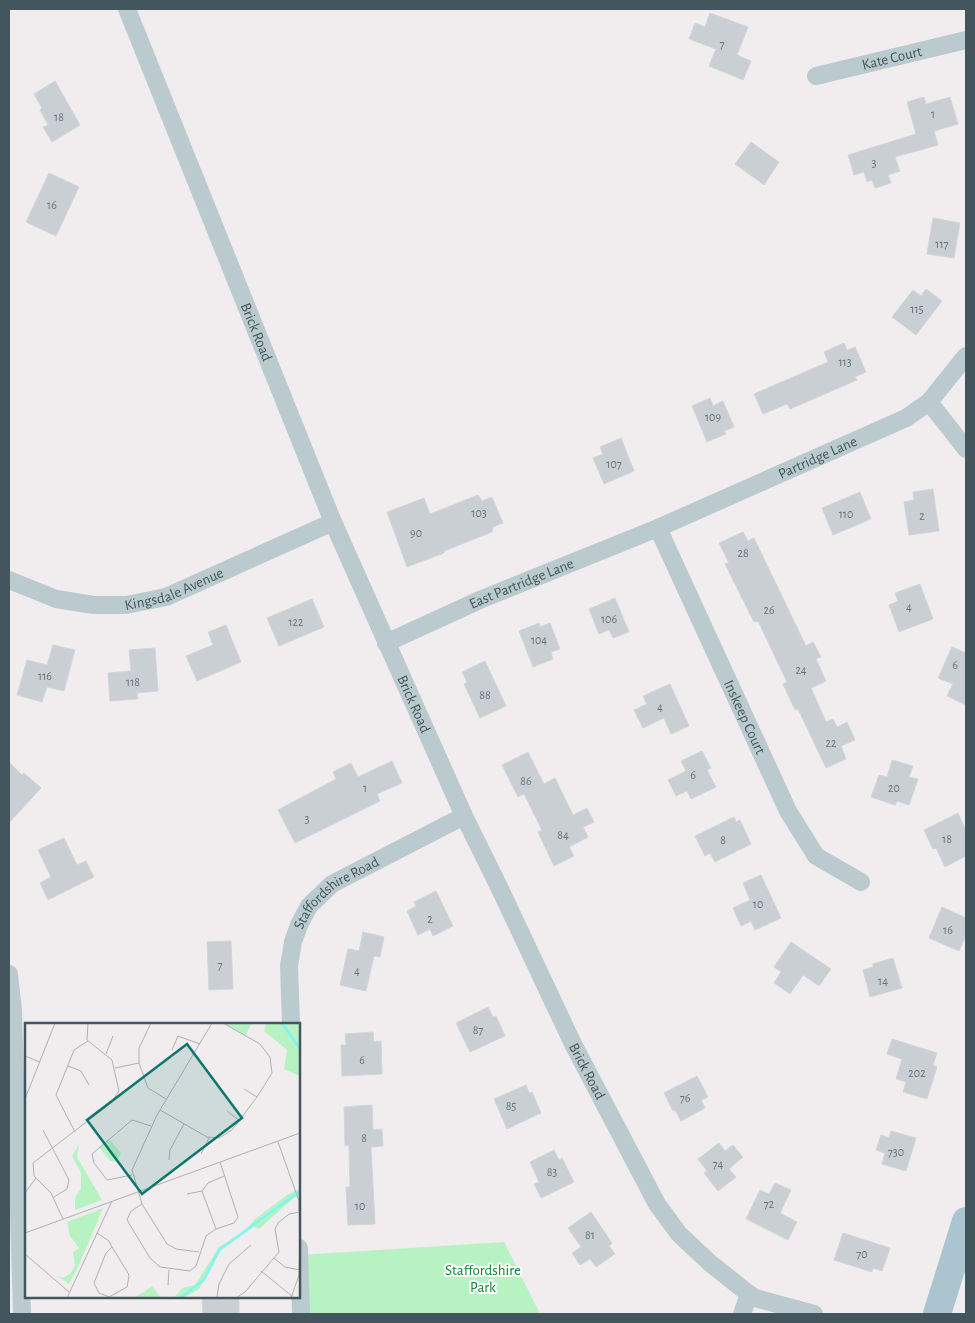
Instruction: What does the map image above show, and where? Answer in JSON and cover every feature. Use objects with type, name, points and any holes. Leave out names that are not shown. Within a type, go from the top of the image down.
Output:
[{"type":"main road","points":[[937,1314],[966,1220]]},
{"type":"street","name":"Brick Road","points":[[126,9],[333,522],[386,643],[464,816],[573,1044],[657,1204],[679,1234],[710,1263],[749,1294],[755,1298],[814,1314]]},
{"type":"street","name":"Kate Court","points":[[816,76],[966,40]]},
{"type":"street","name":"Partridge Lane","points":[[658,528],[906,418],[930,402],[963,360]]},
{"type":"street","points":[[930,402],[966,449]]},
{"type":"street","name":"Kingsdale Avenue","points":[[9,580],[56,599],[94,605],[126,605],[166,597],[333,522]]},
{"type":"street","name":"East Partridge Lane","points":[[386,643],[482,599],[658,528]]},
{"type":"street","name":"Inskeep Court","points":[[658,528],[788,811],[816,856],[861,882]]},
{"type":"street","name":"Staffordshire Road","points":[[291,1023],[289,966],[293,942],[309,906],[332,884],[464,816]]},
{"type":"street","points":[[9,974],[13,1011],[22,1314]]},
{"type":"street","points":[[300,1281],[301,1314]]},
{"type":"street","points":[[742,1314],[749,1294]]},
{"type":"green space","name":"Staffordshire Park","points":[[504,1242],[540,1314],[301,1314],[300,1255]]},
{"type":"building","points":[[710,13],[748,27],[737,55],[751,61],[743,80],[709,66],[716,49],[689,39],[695,23],[705,27]]},
{"type":"building","points":[[55,81],[80,125],[52,142],[43,127],[48,125],[40,110],[42,108],[34,94]]},
{"type":"building","points":[[924,97],[926,104],[950,97],[958,124],[934,131],[938,145],[895,157],[900,171],[888,175],[891,183],[875,188],[872,180],[867,182],[864,172],[854,175],[848,155],[916,134],[907,102]]},
{"type":"building","points":[[751,142],[779,162],[764,185],[735,164]]},
{"type":"building","points":[[49,173],[79,187],[56,236],[26,222]]},
{"type":"building","points":[[933,218],[960,223],[954,258],[927,254]]},
{"type":"building","points":[[926,289],[942,301],[916,335],[892,317],[913,290],[921,296]]},
{"type":"building","points":[[844,343],[847,350],[855,347],[866,372],[855,377],[857,380],[790,409],[787,404],[763,414],[754,394],[828,362],[824,352]]},
{"type":"building","points":[[710,398],[713,406],[723,401],[734,427],[724,431],[726,434],[707,442],[692,406]]},
{"type":"building","points":[[621,438],[634,471],[604,484],[593,458],[603,454],[600,447]]},
{"type":"building","points":[[933,489],[939,531],[909,535],[904,502],[914,500],[913,492]]},
{"type":"building","points":[[860,492],[871,519],[833,535],[822,508]]},
{"type":"building","points":[[478,495],[482,501],[492,497],[503,523],[493,527],[492,532],[407,567],[387,512],[424,498],[430,514]]},
{"type":"building","points":[[743,532],[748,541],[754,538],[806,646],[813,642],[821,657],[816,659],[826,681],[811,688],[826,722],[833,719],[837,727],[847,722],[855,740],[841,746],[846,759],[826,768],[798,709],[795,710],[783,684],[787,682],[758,621],[754,622],[725,564],[729,563],[719,543]]},
{"type":"building","points":[[920,584],[933,619],[899,632],[889,605],[898,601],[895,593]]},
{"type":"building","points":[[615,598],[629,632],[613,638],[609,630],[599,634],[589,609]]},
{"type":"building","points":[[312,599],[324,627],[279,646],[267,618]]},
{"type":"building","points":[[539,623],[540,627],[550,623],[560,649],[551,652],[553,659],[533,667],[519,631]]},
{"type":"building","points":[[226,625],[241,662],[197,681],[186,656],[213,645],[208,632]]},
{"type":"building","points":[[53,645],[75,650],[64,691],[47,687],[42,702],[17,695],[27,660],[47,665]]},
{"type":"building","points":[[952,647],[966,653],[966,705],[947,696],[953,684],[938,678]]},
{"type":"building","points":[[155,648],[158,691],[137,693],[138,699],[110,701],[108,673],[131,671],[129,650]]},
{"type":"building","points":[[485,661],[506,706],[480,718],[464,684],[467,682],[462,672]]},
{"type":"building","points":[[670,684],[689,726],[671,734],[664,718],[643,728],[634,710],[647,704],[643,696]]},
{"type":"building","points":[[702,751],[711,768],[707,770],[716,787],[691,799],[687,791],[676,796],[668,780],[686,771],[681,761]]},
{"type":"building","points":[[528,752],[544,784],[555,778],[573,815],[587,808],[594,822],[583,827],[588,837],[569,847],[574,856],[554,866],[538,832],[542,830],[524,794],[518,797],[502,765]]},
{"type":"building","points":[[892,760],[913,766],[909,777],[918,779],[909,805],[897,801],[895,805],[871,797],[879,775],[887,777]]},
{"type":"building","points":[[392,761],[402,783],[377,794],[380,801],[295,843],[278,810],[336,779],[333,772],[351,763],[358,777]]},
{"type":"building","points":[[9,762],[22,775],[24,773],[41,788],[9,823]]},
{"type":"building","points":[[958,813],[966,831],[966,856],[945,867],[936,848],[933,849],[924,830]]},
{"type":"building","points":[[734,817],[736,822],[740,820],[751,844],[715,862],[710,853],[705,856],[695,836]]},
{"type":"building","points":[[64,838],[77,865],[86,861],[94,877],[48,900],[40,883],[51,877],[38,850]]},
{"type":"building","points":[[761,875],[781,918],[755,930],[751,921],[741,926],[733,908],[750,900],[743,883]]},
{"type":"building","points":[[436,891],[453,926],[433,936],[430,929],[418,935],[407,911],[416,906],[414,902]]},
{"type":"building","points":[[942,907],[966,918],[966,935],[959,951],[929,938]]},
{"type":"building","points":[[363,932],[384,937],[380,957],[374,956],[366,991],[340,985],[348,949],[359,951]]},
{"type":"building","points":[[231,941],[233,989],[209,990],[207,942]]},
{"type":"building","points":[[791,942],[831,969],[819,986],[803,975],[790,994],[774,983],[781,972],[774,967]]},
{"type":"building","points":[[893,958],[902,988],[870,997],[863,970],[873,967],[873,964]]},
{"type":"building","points":[[488,1007],[493,1017],[496,1016],[505,1036],[470,1052],[456,1023]]},
{"type":"building","points":[[373,1032],[374,1042],[381,1041],[382,1074],[342,1076],[341,1045],[346,1045],[345,1034]]},
{"type":"building","points":[[892,1039],[937,1053],[933,1065],[937,1067],[927,1099],[903,1092],[906,1082],[896,1079],[902,1059],[887,1054]]},
{"type":"building","points":[[697,1076],[708,1097],[701,1100],[705,1108],[681,1121],[675,1110],[673,1111],[664,1093]]},
{"type":"building","points":[[526,1085],[529,1093],[532,1092],[541,1113],[507,1129],[494,1099]]},
{"type":"building","points":[[372,1105],[373,1130],[382,1129],[383,1146],[371,1147],[375,1224],[348,1225],[346,1187],[350,1187],[349,1145],[345,1146],[344,1107]]},
{"type":"building","points":[[891,1131],[916,1138],[906,1171],[882,1164],[885,1153],[876,1150],[881,1135],[889,1138]]},
{"type":"building","points":[[719,1143],[725,1151],[733,1145],[743,1157],[729,1169],[736,1177],[718,1191],[704,1173],[707,1171],[698,1159]]},
{"type":"building","points":[[554,1150],[559,1160],[562,1158],[574,1182],[541,1198],[534,1184],[539,1182],[530,1162]]},
{"type":"building","points":[[775,1183],[791,1190],[780,1213],[797,1222],[788,1240],[746,1219],[760,1190],[769,1194]]},
{"type":"building","points":[[591,1212],[612,1243],[609,1246],[615,1254],[596,1267],[590,1259],[580,1265],[572,1253],[581,1247],[568,1228]]},
{"type":"building","points":[[843,1233],[890,1248],[882,1271],[873,1268],[872,1272],[834,1260]]},
{"type":"building","points":[[202,1298],[239,1298],[239,1314],[203,1314]]}]
